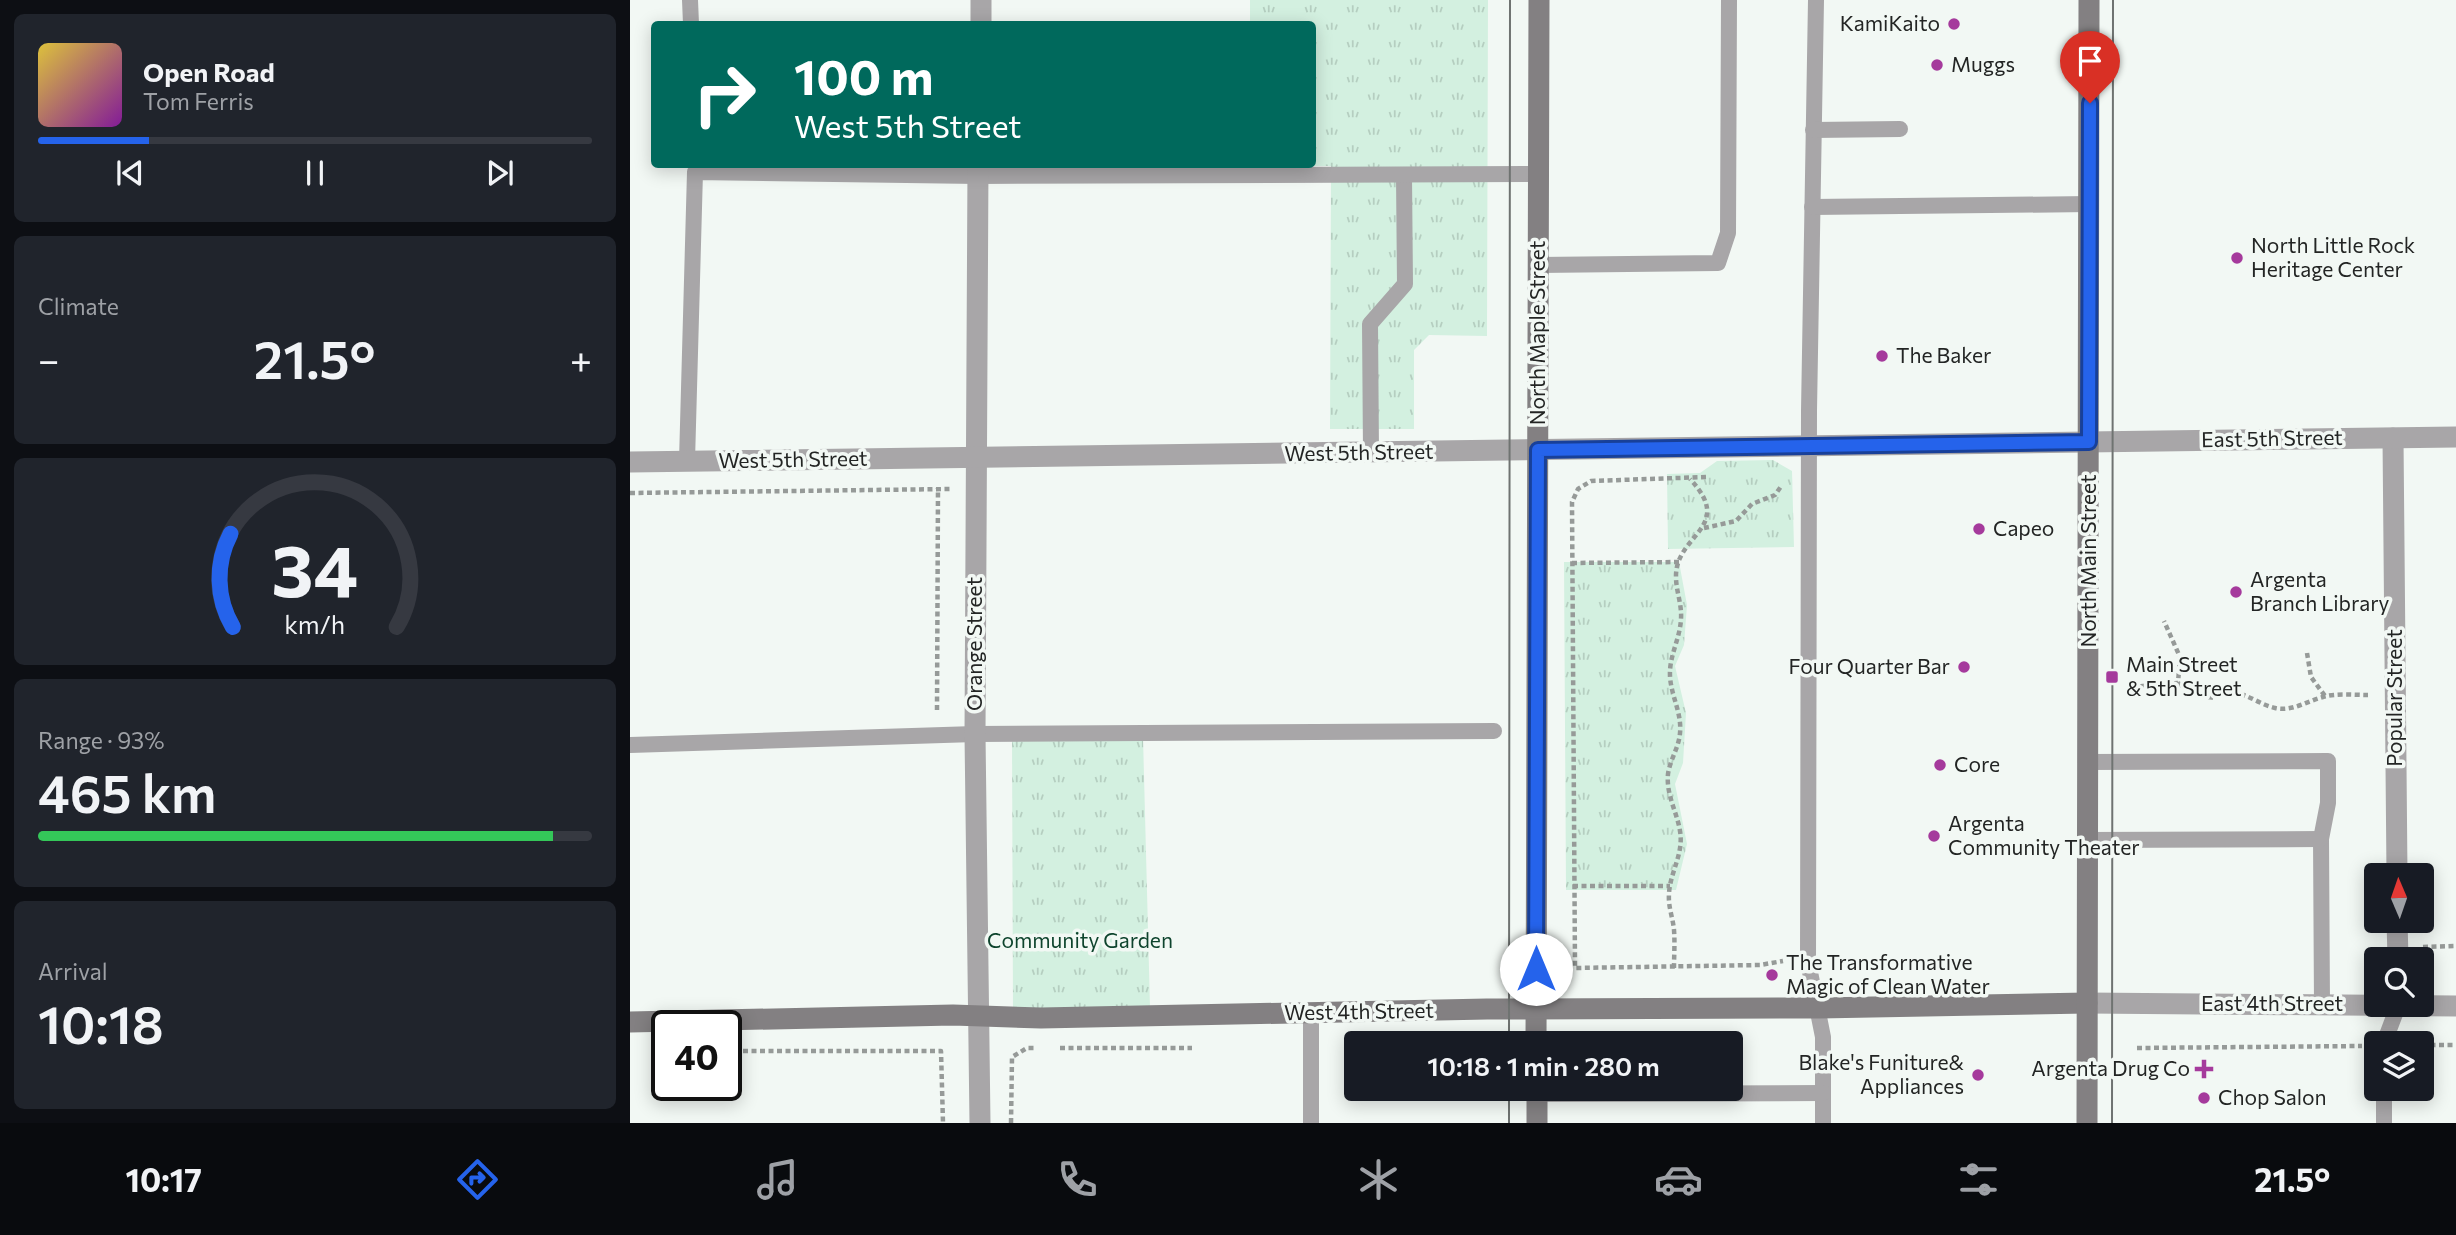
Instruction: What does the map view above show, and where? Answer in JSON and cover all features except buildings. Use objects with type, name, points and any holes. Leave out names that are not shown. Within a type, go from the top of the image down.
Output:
[{"type":"street","points":[[981,21],[982,0]]},
{"type":"street","name":"North Maple Street","points":[[1536,1031],[1539,0]]},
{"type":"street","name":"North Main Street","points":[[2087,1123],[2089,0]]},
{"type":"street","name":"Orange Street","points":[[978,170],[975,734],[980,1123]]},
{"type":"street","name":"East 5th Street","points":[[2089,442],[2456,437]]},
{"type":"street","name":"Popular Street","points":[[2393,438],[2397,863]]},
{"type":"street","name":"West 5th Street","points":[[630,462],[2089,442]]},
{"type":"street","name":"West 4th Street","points":[[630,1023],[2087,1003]]},
{"type":"street","name":"East 4th Street","points":[[2087,1003],[2364,1005]]},
{"type":"street","name":"East 4th Street","points":[[2434,1006],[2456,1006]]},
{"type":"street","points":[[1536,1101],[1537,1123]]},
{"type":"lane","points":[[690,0],[691,21]]},
{"type":"lane","points":[[1538,265],[1718,263],[1728,233],[1729,0]]},
{"type":"lane","points":[[1816,0],[1810,447],[1808,962],[1823,1037],[1823,1123]]},
{"type":"lane","points":[[1813,130],[1900,129]]},
{"type":"lane","points":[[687,461],[695,169],[1404,176],[1539,174]]},
{"type":"lane","points":[[1371,453],[1370,324],[1405,284],[1404,176]]},
{"type":"lane","points":[[1812,207],[2090,204]]},
{"type":"lane","points":[[630,745],[937,734],[1494,731]]},
{"type":"lane","points":[[2088,762],[2328,761],[2328,803],[2321,839],[2322,1005]]},
{"type":"lane","points":[[2088,840],[2321,839]]},
{"type":"lane","points":[[1311,1013],[1311,1123]]},
{"type":"lane","points":[[1743,1092],[1823,1093]]},
{"type":"lane","points":[[2384,1101],[2384,1123]]},
{"type":"path","points":[[1712,473],[1703,479],[1599,481],[1584,484],[1578,489],[1572,502],[1575,968],[1674,968],[1760,965],[1779,961],[1808,962]]},
{"type":"path","points":[[937,734],[938,477]]},
{"type":"path","points":[[1704,528],[1736,521],[1752,504],[1779,491],[1783,483],[1782,477]]},
{"type":"path","points":[[1674,968],[1670,886],[1681,851],[1680,831],[1669,794],[1668,774],[1681,736],[1680,716],[1670,677],[1671,656],[1681,622],[1682,605],[1675,579],[1679,562],[1704,528],[1708,514],[1706,501],[1690,479]]},
{"type":"path","points":[[630,493],[951,489]]},
{"type":"path","points":[[1572,562],[1679,562]]},
{"type":"path","points":[[2164,621],[2180,657],[2178,683]]},
{"type":"path","points":[[2307,653],[2311,677],[2325,696]]},
{"type":"path","points":[[2132,687],[2178,683],[2204,697],[2214,698],[2222,692],[2235,691],[2274,708],[2286,709],[2325,696],[2395,696]]},
{"type":"path","points":[[1573,886],[1670,886]]},
{"type":"path","points":[[2434,1045],[2456,1045]]},
{"type":"path","points":[[2137,1048],[2363,1046]]},
{"type":"path","points":[[1011,1123],[1012,1057],[1027,1048],[1041,1048]]},
{"type":"path","points":[[1054,1048],[1192,1048]]},
{"type":"path","points":[[742,1051],[941,1051],[943,1123]]},
{"type":"green space","points":[[1250,0],[1488,0],[1487,336],[1429,335],[1414,350],[1414,429],[1330,429],[1331,166],[1316,166],[1316,21],[1250,21]]},
{"type":"green space","points":[[1773,460],[1792,471],[1794,547],[1668,549],[1667,474],[1700,473],[1717,461]]},
{"type":"green space","points":[[1564,562],[1679,562],[1687,605],[1684,645],[1675,666],[1686,713],[1683,763],[1675,784],[1687,844],[1676,890],[1566,890]]},
{"type":"green space","name":"Community Garden","points":[[1143,737],[1150,1007],[1013,1011],[1012,738]]},
{"type":"tram line","points":[[1509,1031],[1510,0]]},
{"type":"tram line","points":[[2112,1123],[2113,0]]},
{"type":"tram line","points":[[1509,1101],[1509,1123]]},
{"type":"place","name":"KamiKaito","points":[[1954,24]]},
{"type":"place","name":"Muggs","points":[[1937,65]]},
{"type":"place","name":"North Little Rock Heritage Center","points":[[2237,258]]},
{"type":"place","name":"The Baker","points":[[1882,356]]},
{"type":"place","name":"Capeo","points":[[1979,529]]},
{"type":"place","name":"Argenta Branch Library","points":[[2236,592]]},
{"type":"place","name":"Four Quarter Bar","points":[[1964,667]]},
{"type":"place","name":"Main Street & 5th Street","points":[[2112,677]]},
{"type":"place","name":"Core","points":[[1940,765]]},
{"type":"place","name":"Argenta Community Theater","points":[[1934,836]]},
{"type":"place","name":"The Transformative Magic of Clean Water","points":[[1772,975]]},
{"type":"place","name":"Argenta Drug Co","points":[[2204,1069]]},
{"type":"place","name":"Blake's Funiture& Appliances","points":[[1978,1075]]},
{"type":"place","name":"Chop Salon","points":[[2204,1098]]},
{"type":"route","points":[[1536,969],[1538,450],[2089,442],[2090,103]]}]
